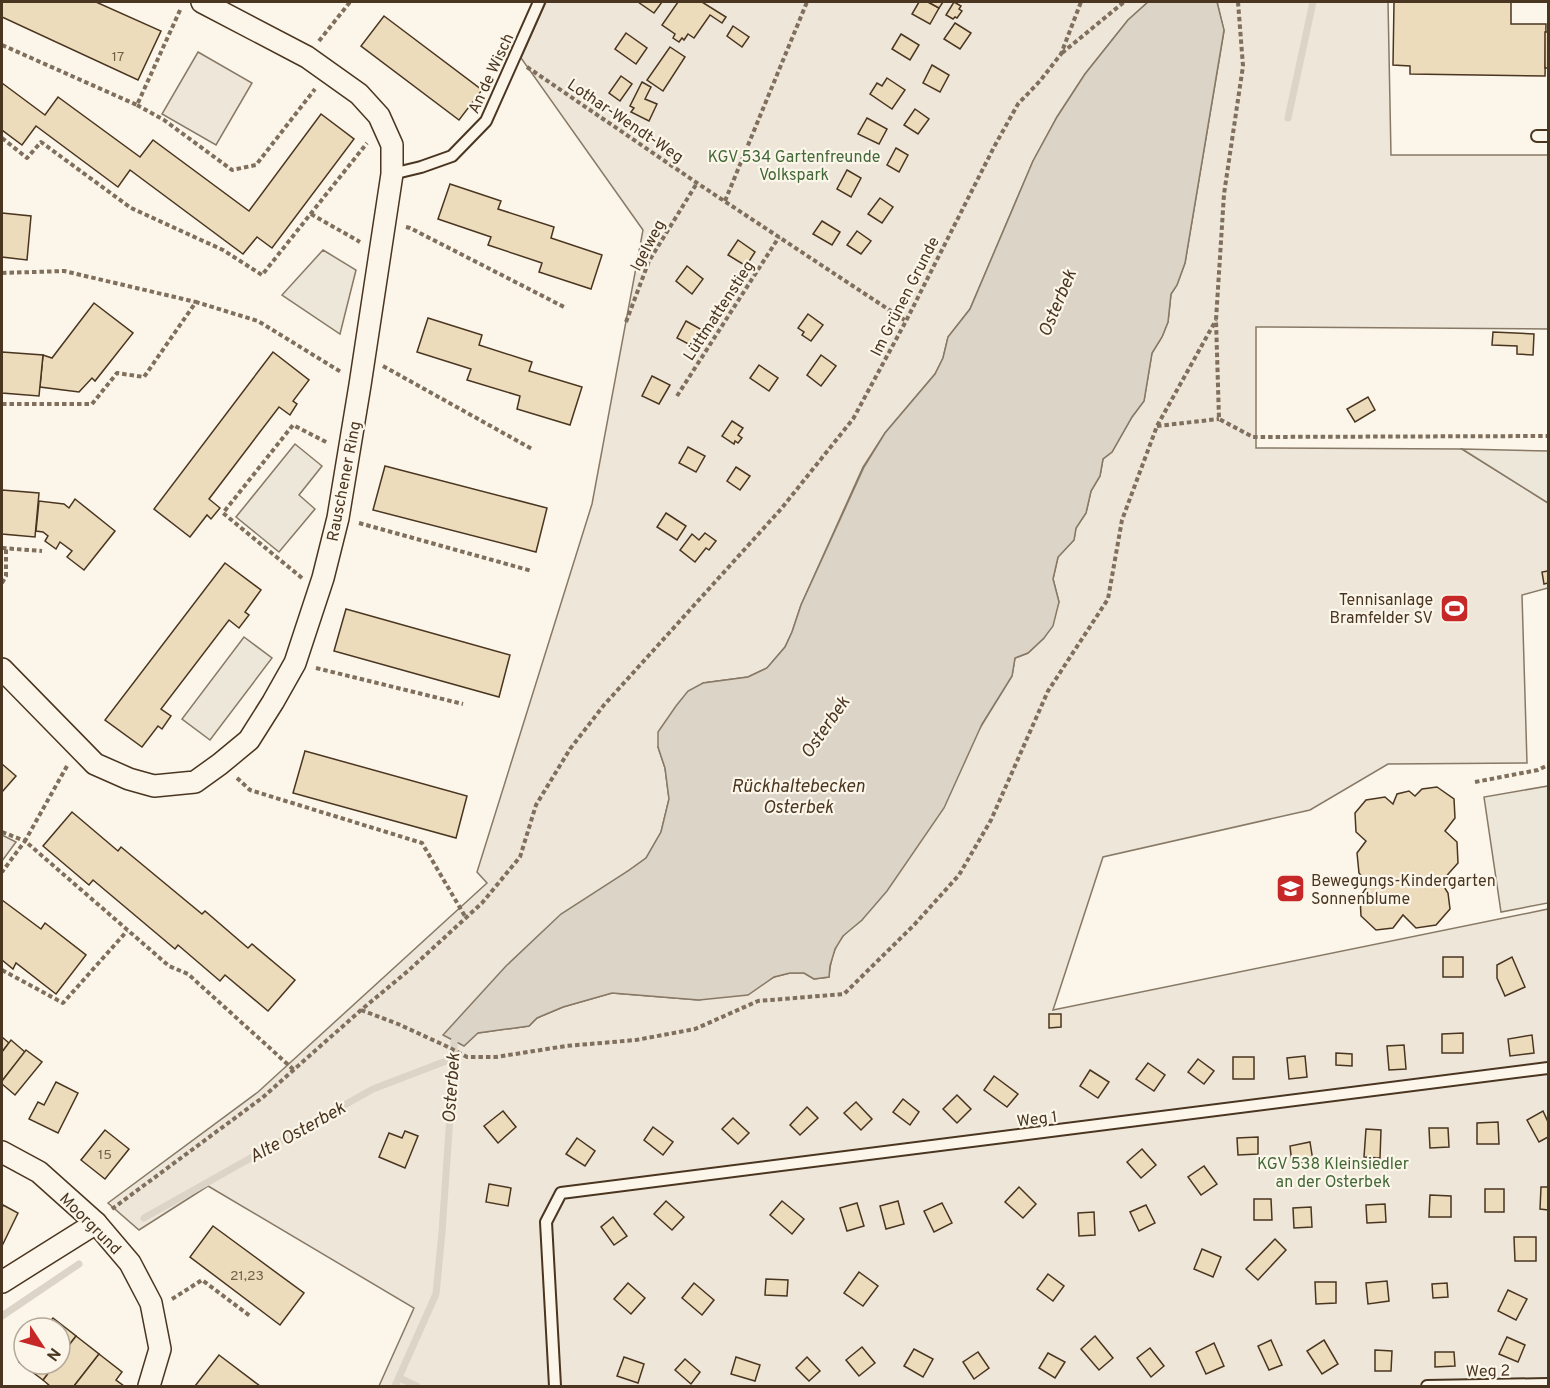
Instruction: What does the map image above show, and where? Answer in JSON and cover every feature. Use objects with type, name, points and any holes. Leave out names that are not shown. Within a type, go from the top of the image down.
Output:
[{"type":"street","name":"Rauschener Ring","points":[[2,669],[95,764],[129,780],[154,786],[195,782],[249,740],[295,663],[319,592],[338,518],[365,356],[392,174],[392,145],[379,116],[359,94],[307,57],[202,2]]},
{"type":"street","name":"Moorgrund","points":[[2,1152],[39,1172],[96,1224],[130,1263],[151,1303],[160,1349],[149,1386]]},
{"type":"street","points":[[2,1282],[96,1224]]},
{"type":"lane","name":"An de Wisch","points":[[392,174],[452,156],[486,121],[539,2]]},
{"type":"lane","name":"Weg 1","points":[[555,1386],[546,1222],[561,1193],[1548,1068]]},
{"type":"lane","name":"Weg 2","points":[[1427,1386],[1548,1384]]},
{"type":"path","points":[[137,105],[184,2]]},
{"type":"path","points":[[307,57],[350,2]]},
{"type":"path","points":[[725,201],[807,2]]},
{"type":"path","name":"Im Grünen Grunde","points":[[96,1224],[117,1205],[262,1098],[466,918],[482,903],[520,857],[536,805],[570,749],[611,698],[781,509],[854,419],[1018,104],[1061,54],[1081,2]]},
{"type":"path","points":[[1061,54],[1124,2]]},
{"type":"path","points":[[1219,419],[1216,320],[1224,194],[1243,66],[1238,2]]},
{"type":"path","points":[[2,45],[137,105],[164,120],[232,170],[256,165],[328,71]]},
{"type":"path","name":"Lothar-Wendt-Weg","points":[[514,58],[697,183],[906,321]]},
{"type":"path","points":[[2,138],[27,158],[41,142],[131,208],[223,250],[262,275],[383,124]]},
{"type":"path","name":"Igelweg","points":[[626,322],[649,261],[697,183]]},
{"type":"path","points":[[311,214],[380,254]]},
{"type":"path","points":[[384,225],[410,228],[566,308]]},
{"type":"path","name":"Lüttmattenstieg","points":[[677,396],[779,237]]},
{"type":"path","points":[[2,273],[64,271],[196,302],[258,321],[360,384]]},
{"type":"path","points":[[2,404],[92,404],[117,373],[144,376],[196,302]]},
{"type":"path","points":[[362,1010],[398,1024],[467,1057],[496,1057],[566,1046],[666,1035],[695,1029],[758,1001],[844,994],[914,925],[959,875],[991,820],[1048,691],[1108,599],[1122,520],[1157,426],[1216,320]]},
{"type":"path","points":[[365,356],[532,449]]},
{"type":"path","points":[[1157,426],[1219,419],[1253,437],[1548,436]]},
{"type":"path","points":[[319,592],[223,513],[293,425],[349,453]]},
{"type":"path","points":[[338,518],[532,572]]},
{"type":"path","points":[[2,583],[6,576],[4,548],[42,551]]},
{"type":"path","points":[[295,663],[463,704]]},
{"type":"path","points":[[2,872],[25,841],[78,747]]},
{"type":"path","points":[[220,764],[250,790],[422,843],[466,918]]},
{"type":"path","points":[[1475,782],[1538,770],[1548,765]]},
{"type":"path","points":[[2,832],[25,841],[169,966],[188,974],[294,1070]]},
{"type":"path","points":[[2,970],[63,1003],[127,931]]},
{"type":"path","points":[[152,1312],[202,1280],[250,1316]]},
{"type":"green space","points":[[546,2],[1148,2],[1128,20],[1085,74],[1057,117],[1033,161],[970,309],[948,337],[943,358],[935,374],[885,433],[863,467],[801,605],[785,647],[767,668],[748,677],[703,683],[658,747],[665,768],[669,799],[661,832],[646,858],[628,871],[478,1033],[529,1026],[537,1018],[563,1007],[612,993],[699,1000],[762,984],[774,977],[790,973],[804,973],[814,979],[829,977],[837,945],[847,932],[862,920],[1012,676],[1015,658],[1028,653],[1044,638],[1059,602],[1053,579],[1058,557],[1074,540],[1076,528],[1086,513],[1091,491],[1100,476],[1103,459],[1112,452],[1144,401],[1152,353],[1168,322],[1171,294],[1185,263],[1224,31],[1217,2],[1388,2],[1391,155],[1548,155],[1548,329],[1256,327],[1256,448],[1462,449],[1548,503],[1548,588],[1522,595],[1527,763],[1388,764],[1310,810],[1103,857],[1053,1010],[1548,909],[1548,1386],[379,1386],[414,1308],[208,1186],[139,1230],[108,1203],[258,1092],[487,883],[477,872],[592,504],[643,230],[521,58]]},
{"type":"green space","points":[[198,52],[252,83],[216,145],[162,114]]},
{"type":"green space","points":[[2,835],[16,842],[2,861]]},
{"type":"shaded area","points":[[323,250],[356,270],[340,334],[282,295]]},
{"type":"shaded area","points":[[295,444],[322,466],[299,495],[315,509],[279,552],[236,517]]},
{"type":"shaded area","points":[[1462,449],[1548,451],[1548,503]]},
{"type":"shaded area","points":[[244,637],[272,658],[210,740],[182,719]]},
{"type":"shaded area","points":[[1548,786],[1548,903],[1501,912],[1484,797]]},
{"type":"water","name":"Rückhaltebecken Osterbek","points":[[1148,2],[1217,2],[1224,30],[1185,263],[1171,294],[1168,322],[1152,353],[1144,401],[1112,452],[1103,459],[1100,476],[1091,491],[1086,513],[1076,528],[1074,540],[1058,557],[1053,579],[1059,602],[1053,626],[1028,653],[1015,658],[1012,676],[982,724],[944,808],[887,891],[862,920],[843,936],[835,949],[829,977],[814,979],[804,973],[790,973],[774,977],[748,995],[699,1000],[612,993],[563,1007],[537,1018],[529,1026],[478,1033],[464,1046],[443,1035],[506,966],[561,914],[646,858],[661,832],[669,799],[665,768],[658,747],[658,732],[688,691],[703,683],[748,677],[767,668],[785,647],[801,605],[864,467],[885,433],[935,374],[943,358],[948,337],[970,309],[1033,161],[1057,117],[1085,74],[1128,20]]},
{"type":"building","points":[[2,2],[96,2],[161,31],[138,80],[2,17]]},
{"type":"building","points":[[638,2],[662,2],[654,13]]},
{"type":"building","points":[[678,2],[702,2],[726,17],[722,23],[710,15],[694,38],[688,34],[684,40],[682,38],[679,42],[673,38],[675,34],[662,25]]},
{"type":"building","points":[[919,2],[928,2],[939,8],[930,24],[912,14]]},
{"type":"building","points":[[928,2],[943,2],[939,8]]},
{"type":"building","points":[[954,2],[961,6],[959,9],[962,11],[957,18],[953,19],[946,15]]},
{"type":"building","points":[[1394,2],[1511,2],[1511,24],[1546,24],[1545,76],[1410,74],[1410,66],[1393,65]]},
{"type":"building","points":[[384,16],[482,90],[459,120],[361,46]]},
{"type":"building","points":[[955,23],[971,33],[960,49],[944,39]]},
{"type":"building","points":[[733,26],[749,37],[742,47],[727,36]]},
{"type":"building","points":[[1545,32],[1548,32],[1548,68],[1545,68]]},
{"type":"building","points":[[626,33],[647,48],[636,64],[615,49]]},
{"type":"building","points":[[901,34],[919,45],[910,60],[892,49]]},
{"type":"building","points":[[670,47],[685,57],[663,91],[647,80]]},
{"type":"building","points":[[932,65],[949,75],[940,92],[923,83]]},
{"type":"building","points":[[621,76],[632,84],[620,101],[609,93]]},
{"type":"building","points":[[887,78],[905,90],[892,109],[870,94],[877,83],[882,86]]},
{"type":"building","points":[[642,82],[651,87],[645,99],[657,104],[649,121],[631,112],[634,108],[630,106]]},
{"type":"building","points":[[2,83],[45,115],[58,97],[140,157],[153,140],[249,211],[321,114],[354,139],[272,248],[257,237],[243,254],[130,170],[118,187],[36,126],[22,145],[2,130]]},
{"type":"building","points":[[915,109],[929,119],[918,134],[904,125]]},
{"type":"building","points":[[867,118],[887,129],[879,144],[858,134]]},
{"type":"building","points":[[896,148],[908,155],[899,172],[887,165]]},
{"type":"building","points":[[847,170],[861,178],[851,197],[837,189]]},
{"type":"building","points":[[450,184],[501,201],[498,209],[554,227],[551,238],[602,255],[591,289],[539,272],[542,263],[488,245],[491,237],[438,219]]},
{"type":"building","points":[[880,198],[893,207],[882,223],[868,214]]},
{"type":"building","points":[[2,213],[31,216],[27,260],[2,257]]},
{"type":"building","points":[[822,221],[840,232],[832,245],[813,234]]},
{"type":"building","points":[[857,231],[871,241],[861,254],[847,245]]},
{"type":"building","points":[[738,240],[755,252],[746,266],[728,255]]},
{"type":"building","points":[[687,266],[703,279],[692,294],[676,281]]},
{"type":"building","points":[[94,303],[133,333],[95,381],[92,378],[79,392],[40,387],[43,355],[52,358]]},
{"type":"building","points":[[808,314],[823,325],[811,341],[802,335],[804,332],[798,328]]},
{"type":"building","points":[[428,318],[482,335],[479,345],[532,362],[529,371],[582,387],[570,425],[517,409],[520,396],[467,380],[471,369],[417,352]]},
{"type":"building","points":[[686,321],[704,331],[696,348],[677,338]]},
{"type":"building","points":[[1493,332],[1534,334],[1533,355],[1517,354],[1517,346],[1492,345]]},
{"type":"building","points":[[2,352],[43,355],[39,396],[2,393]]},
{"type":"building","points":[[273,352],[309,380],[293,401],[297,404],[290,415],[279,407],[209,499],[220,508],[211,519],[207,515],[190,537],[154,509]]},
{"type":"building","points":[[821,355],[836,366],[821,386],[807,375]]},
{"type":"building","points":[[759,365],[778,378],[769,391],[750,378]]},
{"type":"building","points":[[652,376],[670,385],[659,404],[642,396]]},
{"type":"building","points":[[1368,397],[1375,410],[1355,422],[1347,409]]},
{"type":"building","points":[[732,421],[743,428],[738,435],[742,438],[734,444],[722,436]]},
{"type":"building","points":[[688,447],[705,456],[696,472],[679,463]]},
{"type":"building","points":[[385,466],[547,508],[536,552],[373,510]]},
{"type":"building","points":[[736,467],[750,476],[740,490],[727,481]]},
{"type":"building","points":[[2,490],[39,493],[35,537],[2,534]]},
{"type":"building","points":[[75,499],[115,531],[84,570],[67,557],[72,551],[60,542],[56,549],[45,541],[48,536],[36,531],[39,501],[64,504],[69,508]]},
{"type":"building","points":[[666,513],[686,526],[677,540],[657,527]]},
{"type":"building","points":[[705,533],[716,541],[709,550],[706,548],[695,562],[680,550],[692,534],[699,540]]},
{"type":"building","points":[[225,563],[261,590],[245,612],[249,615],[239,628],[229,620],[161,709],[171,716],[162,729],[158,726],[142,747],[105,720]]},
{"type":"building","points":[[1548,571],[1548,583],[1544,584],[1542,572]]},
{"type":"building","points":[[346,609],[510,655],[499,697],[334,651]]},
{"type":"building","points":[[305,751],[467,796],[456,838],[293,793]]},
{"type":"building","points":[[2,764],[16,776],[2,792]]},
{"type":"building","points":[[1437,787],[1454,799],[1455,818],[1445,831],[1457,842],[1458,863],[1441,882],[1448,893],[1450,909],[1436,925],[1416,928],[1403,915],[1393,928],[1376,930],[1361,916],[1360,897],[1369,884],[1359,873],[1357,853],[1366,841],[1356,832],[1355,813],[1366,800],[1385,797],[1393,804],[1397,794],[1409,791],[1415,796],[1422,789]]},
{"type":"building","points":[[72,812],[118,851],[121,847],[202,914],[205,911],[248,948],[252,944],[295,980],[268,1011],[225,975],[220,981],[178,945],[175,949],[93,880],[89,885],[43,846]]},
{"type":"building","points":[[2,900],[41,929],[45,923],[86,955],[56,994],[16,963],[13,969],[2,960]]},
{"type":"building","points":[[1443,957],[1463,957],[1463,977],[1443,977]]},
{"type":"building","points":[[1512,957],[1525,987],[1505,996],[1497,978],[1497,965]]},
{"type":"building","points":[[1049,1014],[1061,1014],[1061,1027],[1049,1028]]},
{"type":"building","points":[[1463,1033],[1463,1053],[1442,1053],[1442,1034]]},
{"type":"building","points":[[1532,1035],[1534,1053],[1510,1056],[1508,1039]]},
{"type":"building","points":[[2,1037],[9,1043],[2,1052]]},
{"type":"building","points":[[11,1040],[25,1052],[2,1081],[2,1052]]},
{"type":"building","points":[[1404,1045],[1406,1069],[1389,1070],[1387,1046]]},
{"type":"building","points":[[26,1050],[42,1062],[15,1095],[2,1084],[2,1081]]},
{"type":"building","points":[[1336,1053],[1352,1054],[1352,1066],[1336,1065]]},
{"type":"building","points":[[1305,1056],[1307,1077],[1289,1079],[1287,1058]]},
{"type":"building","points":[[1233,1057],[1254,1057],[1254,1079],[1233,1079]]},
{"type":"building","points":[[1198,1059],[1214,1071],[1204,1084],[1188,1072]]},
{"type":"building","points":[[1148,1063],[1165,1075],[1154,1091],[1136,1079]]},
{"type":"building","points":[[1090,1070],[1109,1082],[1098,1098],[1080,1086]]},
{"type":"building","points":[[994,1076],[1018,1094],[1007,1107],[984,1090]]},
{"type":"building","points":[[56,1082],[78,1093],[58,1133],[29,1119],[38,1102],[44,1105]]},
{"type":"building","points":[[957,1095],[971,1109],[957,1123],[943,1109]]},
{"type":"building","points":[[903,1099],[919,1112],[910,1125],[893,1112]]},
{"type":"building","points":[[856,1102],[872,1119],[861,1130],[844,1113]]},
{"type":"building","points":[[807,1107],[818,1118],[800,1135],[790,1125]]},
{"type":"building","points":[[503,1111],[516,1127],[498,1143],[484,1126]]},
{"type":"building","points":[[1543,1111],[1548,1122],[1548,1137],[1539,1142],[1527,1120]]},
{"type":"building","points":[[733,1118],[749,1133],[738,1144],[722,1129]]},
{"type":"building","points":[[1498,1122],[1499,1144],[1477,1144],[1477,1123]]},
{"type":"building","points":[[653,1127],[673,1142],[663,1155],[644,1140]]},
{"type":"building","points":[[1429,1128],[1448,1128],[1449,1147],[1430,1148]]},
{"type":"building","points":[[1366,1129],[1381,1130],[1380,1158],[1364,1157]]},
{"type":"building","points":[[105,1130],[129,1149],[105,1179],[81,1160]]},
{"type":"building","points":[[405,1131],[418,1136],[405,1168],[379,1157],[389,1133],[402,1138]]},
{"type":"building","points":[[1258,1137],[1258,1154],[1238,1155],[1237,1138]]},
{"type":"building","points":[[577,1138],[595,1151],[585,1166],[566,1154]]},
{"type":"building","points":[[1310,1142],[1313,1161],[1292,1164],[1290,1146]]},
{"type":"building","points":[[1142,1149],[1156,1165],[1141,1178],[1127,1162]]},
{"type":"building","points":[[1204,1166],[1217,1184],[1201,1195],[1188,1177]]},
{"type":"building","points":[[489,1184],[511,1188],[508,1206],[486,1202]]},
{"type":"building","points":[[1019,1187],[1036,1204],[1023,1218],[1005,1202]]},
{"type":"building","points":[[1541,1187],[1548,1187],[1548,1210],[1540,1209]]},
{"type":"building","points":[[1485,1189],[1504,1189],[1504,1212],[1485,1212]]},
{"type":"building","points":[[1430,1195],[1451,1196],[1451,1217],[1429,1217]]},
{"type":"building","points":[[1254,1199],[1271,1199],[1272,1220],[1254,1220]]},
{"type":"building","points":[[666,1201],[684,1217],[672,1230],[654,1214]]},
{"type":"building","points":[[782,1201],[804,1219],[792,1234],[770,1215]]},
{"type":"building","points":[[898,1201],[904,1224],[886,1229],[880,1206]]},
{"type":"building","points":[[857,1203],[864,1226],[847,1231],[840,1208]]},
{"type":"building","points":[[942,1203],[952,1223],[934,1232],[924,1211]]},
{"type":"building","points":[[1385,1204],[1386,1222],[1367,1223],[1366,1205]]},
{"type":"building","points":[[3,1205],[18,1213],[2,1246],[2,1208]]},
{"type":"building","points":[[1146,1205],[1155,1223],[1139,1231],[1130,1212]]},
{"type":"building","points":[[1311,1207],[1312,1227],[1294,1228],[1293,1208]]},
{"type":"building","points":[[1094,1212],[1095,1235],[1079,1236],[1078,1213]]},
{"type":"building","points":[[613,1217],[627,1236],[614,1245],[601,1227]]},
{"type":"building","points":[[213,1226],[304,1293],[280,1325],[190,1257]]},
{"type":"building","points":[[1514,1237],[1536,1237],[1536,1261],[1515,1261]]},
{"type":"building","points":[[1275,1239],[1286,1250],[1258,1280],[1246,1269]]},
{"type":"building","points":[[1202,1249],[1221,1257],[1213,1277],[1194,1269]]},
{"type":"building","points":[[859,1272],[878,1286],[863,1306],[844,1293]]},
{"type":"building","points":[[1048,1274],[1064,1286],[1053,1301],[1037,1289]]},
{"type":"building","points":[[766,1279],[788,1280],[787,1296],[765,1295]]},
{"type":"building","points":[[1387,1281],[1389,1301],[1368,1304],[1366,1283]]},
{"type":"building","points":[[1315,1282],[1336,1282],[1336,1303],[1316,1304]]},
{"type":"building","points":[[628,1283],[645,1298],[631,1314],[614,1299]]},
{"type":"building","points":[[694,1283],[714,1300],[702,1315],[682,1298]]},
{"type":"building","points":[[1447,1283],[1448,1297],[1433,1298],[1432,1284]]},
{"type":"building","points":[[1508,1290],[1527,1299],[1516,1320],[1498,1311]]},
{"type":"building","points":[[76,1336],[99,1354],[74,1386],[50,1386],[43,1380],[46,1376],[72,1376],[72,1341]]},
{"type":"building","points":[[1095,1336],[1113,1358],[1099,1370],[1081,1349]]},
{"type":"building","points":[[1507,1337],[1525,1345],[1518,1362],[1499,1354]]},
{"type":"building","points":[[1271,1340],[1282,1365],[1269,1370],[1258,1346]]},
{"type":"building","points":[[1324,1340],[1338,1364],[1322,1374],[1307,1351]]},
{"type":"building","points":[[1214,1343],[1224,1366],[1206,1374],[1196,1352]]},
{"type":"building","points":[[862,1347],[875,1363],[859,1376],[846,1360]]},
{"type":"building","points":[[1150,1348],[1164,1366],[1151,1377],[1137,1358]]},
{"type":"building","points":[[914,1349],[933,1359],[923,1377],[904,1366]]},
{"type":"building","points":[[1375,1350],[1392,1351],[1391,1371],[1375,1371]]},
{"type":"building","points":[[978,1352],[989,1368],[974,1379],[963,1362]]},
{"type":"building","points":[[1435,1352],[1454,1352],[1455,1366],[1435,1367]]},
{"type":"building","points":[[1048,1353],[1065,1362],[1055,1378],[1039,1368]]},
{"type":"building","points":[[99,1354],[122,1372],[116,1380],[124,1386],[74,1386]]},
{"type":"building","points":[[219,1355],[260,1386],[195,1386]]},
{"type":"building","points":[[624,1357],[644,1364],[638,1383],[617,1376]]},
{"type":"building","points":[[736,1357],[760,1365],[755,1381],[731,1374]]},
{"type":"building","points":[[807,1357],[820,1371],[809,1381],[796,1368]]},
{"type":"building","points":[[685,1359],[700,1372],[691,1384],[675,1370]]},
{"type":"waterway","points":[[1288,118],[1313,2]]},
{"type":"waterway","name":"Osterbek","points":[[395,1386],[436,1294],[454,1041],[460,1035]]},
{"type":"waterway","name":"Alte Osterbek","points":[[144,1218],[373,1089],[454,1058]]},
{"type":"waterway","name":"Alte Osterbek","points":[[2,1316],[79,1264]]},
{"type":"waterway","points":[[399,1378],[417,1386]]},
{"type":"place","name":"Tennisanlage Bramfelder SV","points":[[1454,608]]},
{"type":"place","name":"Bewegungs-Kindergarten Sonnenblume","points":[[1290,889]]},
{"type":"park label","name":"KGV 534 Gartenfreunde Volkspark","points":[[794,165]]},
{"type":"park label","name":"KGV 538 Kleinsiedler an der Osterbek","points":[[1333,1172]]}]
